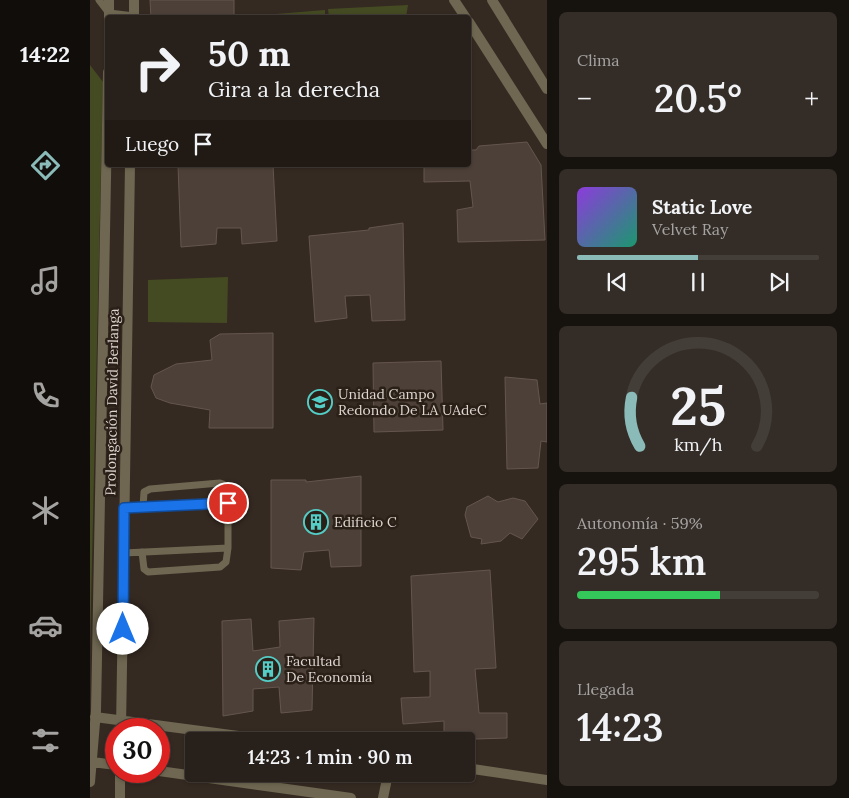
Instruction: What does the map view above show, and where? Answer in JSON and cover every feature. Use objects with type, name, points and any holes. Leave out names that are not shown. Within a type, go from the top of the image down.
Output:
[{"type":"street","points":[[109,0],[109,15]]},
{"type":"street","points":[[134,0],[134,15]]},
{"type":"street","points":[[454,0],[464,15]]},
{"type":"street","points":[[492,0],[546,89]]},
{"type":"street","points":[[471,25],[546,144]]},
{"type":"street","name":"Prolongación David Berlanga","points":[[90,782],[95,717],[106,167]]},
{"type":"street","name":"Prolongación David Berlanga","points":[[122,718],[130,167]]},
{"type":"street","points":[[95,717],[105,720]]},
{"type":"street","points":[[170,729],[195,732]]},
{"type":"street","points":[[92,762],[105,764]]},
{"type":"street","points":[[475,769],[546,780]]},
{"type":"street","points":[[170,773],[351,798]]},
{"type":"street","points":[[383,798],[386,782]]},
{"type":"street","points":[[120,783],[120,798]]},
{"type":"lane","points":[[99,0],[109,15]]},
{"type":"lane","points":[[142,507],[144,492],[150,489],[220,484],[223,484],[227,489],[228,548],[226,562],[220,567],[148,572],[144,569],[142,552]]},
{"type":"lane","points":[[124,508],[228,503]]},
{"type":"lane","points":[[124,552],[228,548]]},
{"type":"green space","points":[[408,5],[406,15],[329,15],[328,9]]},
{"type":"green space","points":[[325,10],[325,15],[276,14]]},
{"type":"green space","points":[[90,65],[103,82],[90,648]]},
{"type":"green space","points":[[228,277],[227,323],[148,322],[148,280]]},
{"type":"building","points":[[150,0],[234,0],[234,15],[151,15]]},
{"type":"building","points":[[527,142],[541,165],[545,240],[458,242],[457,210],[473,207],[470,181],[424,182],[424,167],[471,167],[471,150],[476,150],[479,146]]},
{"type":"building","points":[[178,167],[273,167],[277,241],[242,244],[241,228],[217,228],[216,244],[181,247]]},
{"type":"building","points":[[403,223],[405,320],[372,321],[370,295],[345,296],[347,318],[315,322],[309,236],[369,230],[369,228]]},
{"type":"building","points":[[273,333],[273,428],[209,428],[210,410],[170,403],[156,398],[151,387],[154,375],[176,364],[212,360],[210,340],[220,334]]},
{"type":"building","points":[[441,361],[443,430],[374,432],[373,363]]},
{"type":"building","points":[[505,377],[537,380],[540,404],[547,403],[547,442],[541,441],[538,468],[507,469]]},
{"type":"building","name":"Edificio C","points":[[361,476],[361,566],[331,567],[329,550],[304,552],[301,570],[271,568],[271,480],[306,480],[306,482]]},
{"type":"building","points":[[488,496],[498,502],[513,498],[525,501],[538,519],[522,539],[510,533],[501,541],[481,544],[482,539],[471,537],[465,515],[467,507]]},
{"type":"building","points":[[490,570],[496,668],[475,669],[479,713],[507,713],[507,738],[475,739],[475,732],[444,732],[444,721],[403,724],[401,698],[430,697],[430,671],[414,672],[411,576]]},
{"type":"building","name":"Facultad De Economía","points":[[314,618],[312,710],[281,713],[279,687],[253,689],[253,711],[223,716],[222,621],[251,619],[253,651],[280,647],[279,621]]},
{"type":"place","name":"Unidad Campo Redondo De LA UAdeC","points":[[320,402]]},
{"type":"place","name":"Edificio C","points":[[316,522]]},
{"type":"place","name":"Facultad De Economía","points":[[268,669]]},
{"type":"route","points":[[123,629],[124,508],[228,503]]}]
